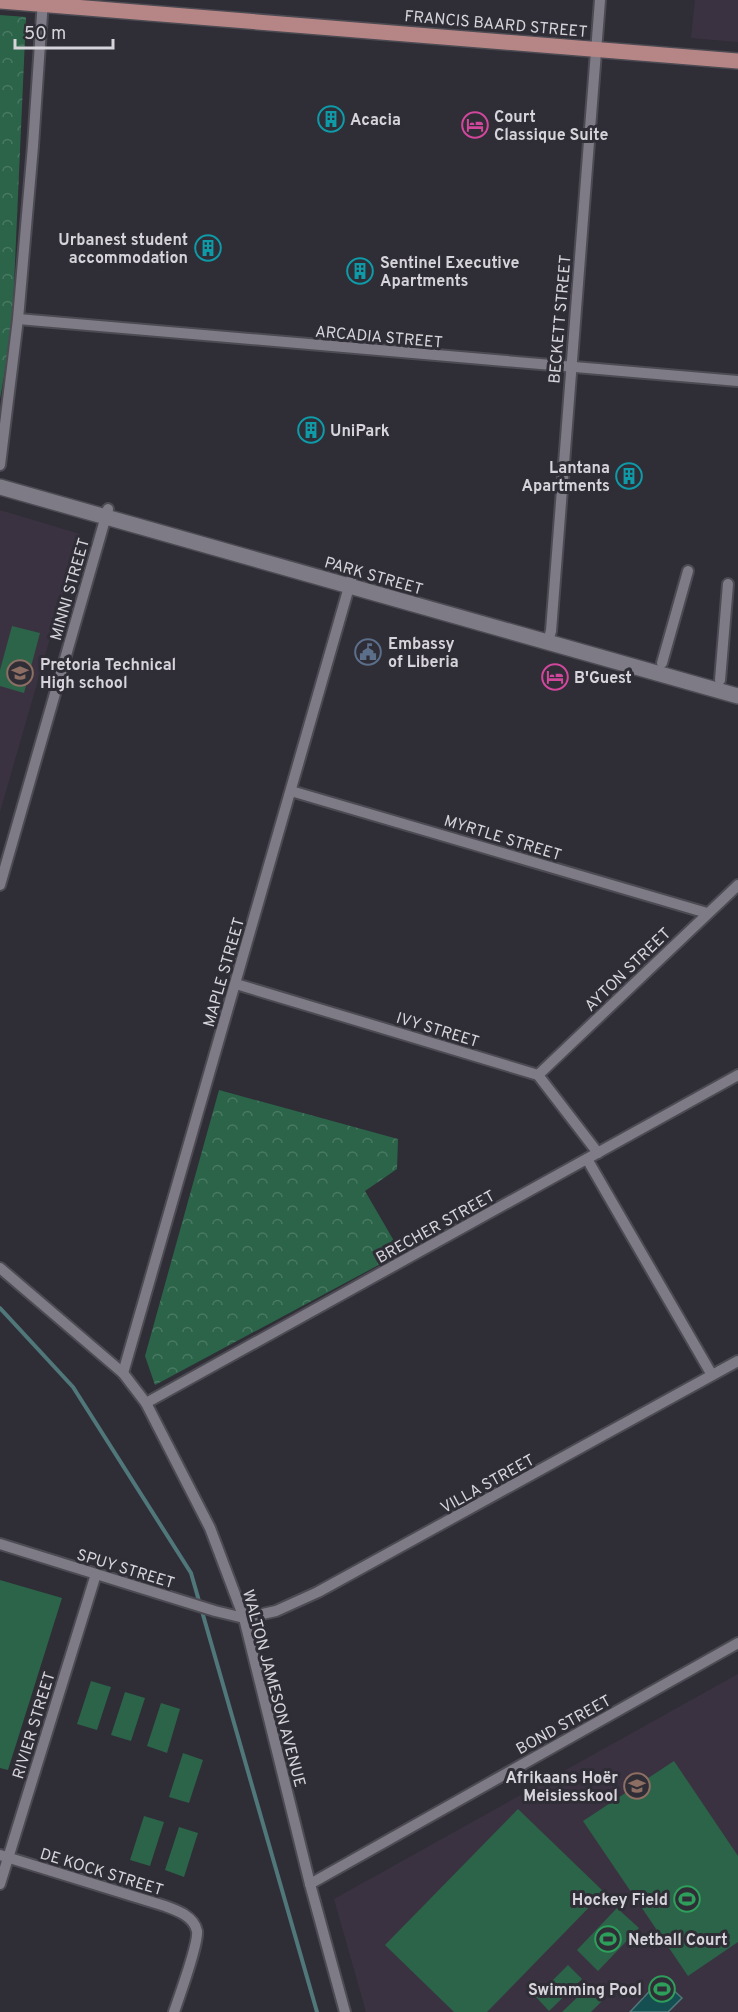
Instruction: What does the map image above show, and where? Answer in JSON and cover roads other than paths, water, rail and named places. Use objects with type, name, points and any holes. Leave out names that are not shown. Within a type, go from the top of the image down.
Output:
[{"type":"main road","name":"FRANCIS BAARD STREET","points":[[0,1],[738,60]]},
{"type":"street","name":"BECKETT STREET","points":[[549,636],[600,0]]},
{"type":"street","points":[[0,465],[18,319],[43,3]]},
{"type":"street","name":"ARCADIA STREET","points":[[18,319],[738,381]]},
{"type":"street","name":"PARK STREET","points":[[0,477],[106,513]]},
{"type":"street","name":"PARK STREET","points":[[0,487],[106,513],[350,583],[549,636],[662,663],[738,685]]},
{"type":"street","name":"MINNI STREET","points":[[0,885],[106,513]]},
{"type":"street","points":[[662,663],[688,571]]},
{"type":"street","name":"MAPLE STREET","points":[[123,1373],[350,583]]},
{"type":"street","points":[[720,680],[728,584]]},
{"type":"street","name":"PARK STREET","points":[[549,636],[738,696]]},
{"type":"street","name":"MYRTLE STREET","points":[[291,791],[707,913]]},
{"type":"street","name":"AYTON STREET","points":[[538,1075],[738,885]]},
{"type":"street","name":"IVY STREET","points":[[236,984],[538,1075]]},
{"type":"street","points":[[538,1075],[598,1153]]},
{"type":"street","name":"BRECHER STREET","points":[[146,1403],[738,1075]]},
{"type":"street","points":[[587,1159],[712,1375]]},
{"type":"street","name":"WALTON JAMESON AVENUE","points":[[0,1268],[123,1373],[146,1403],[210,1528],[244,1618],[310,1884],[345,2012]]},
{"type":"street","name":"VILLA STREET","points":[[244,1618],[276,1611],[318,1592],[738,1361]]},
{"type":"street","name":"SPUY STREET","points":[[0,1544],[244,1618]]},
{"type":"street","name":"RIVIER STREET","points":[[0,1884],[4,1857],[96,1574]]},
{"type":"street","name":"BOND STREET","points":[[310,1884],[738,1643]]},
{"type":"street","name":"DE KOCK STREET","points":[[4,1857],[165,1906],[185,1915],[192,1921],[197,1931],[195,1943],[174,2012]]},
{"type":"waterway","points":[[0,1308],[73,1387],[191,1573],[317,2012]]},
{"type":"place","name":"Acacia","points":[[331,119]]},
{"type":"place","name":"Court Classique Suite","points":[[475,125]]},
{"type":"place","name":"Urbanest student accommodation","points":[[208,248]]},
{"type":"place","name":"Sentinel Executive Apartments","points":[[360,271]]},
{"type":"place","name":"UniPark","points":[[311,430]]},
{"type":"place","name":"Lantana Apartments","points":[[629,476]]},
{"type":"place","name":"Embassy of Liberia","points":[[368,652]]},
{"type":"place","name":"Pretoria Technical High school","points":[[20,673]]},
{"type":"place","name":"B'Guest","points":[[555,677]]},
{"type":"place","name":"Afrikaans Hoër Meisiesskool","points":[[637,1786]]},
{"type":"place","name":"Hockey Field","points":[[687,1899]]},
{"type":"place","name":"Netball Court","points":[[608,1939]]},
{"type":"place","name":"Swimming Pool","points":[[662,1989]]}]
